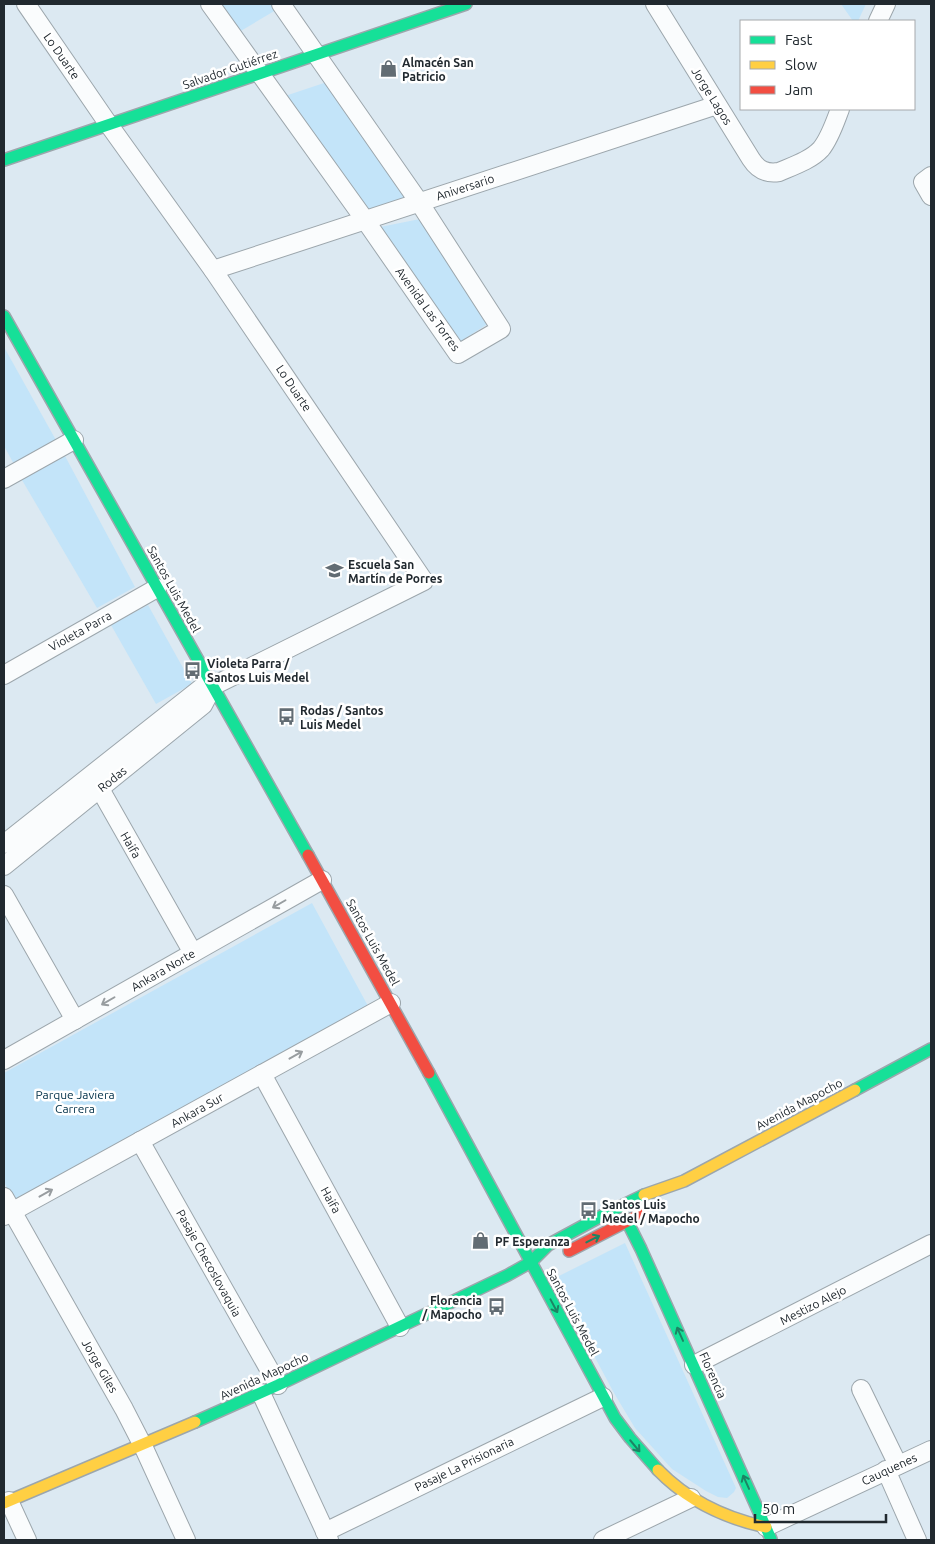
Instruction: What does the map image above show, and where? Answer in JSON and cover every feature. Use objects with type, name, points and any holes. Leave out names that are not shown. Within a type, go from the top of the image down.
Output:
[{"type":"street","name":"Lo Duarte","points":[[26,4],[109,125],[213,270],[424,581],[211,684]]},
{"type":"street","name":"Avenida Las Torres","points":[[210,4],[365,220],[458,354],[501,329],[419,202],[281,4]]},
{"type":"street","name":"Salvador Gutiérrez","points":[[4,160],[466,4]]},
{"type":"street","name":"Jorge Lagos","points":[[655,4],[756,166],[762,170],[779,172],[814,155],[827,139],[840,110]]},
{"type":"street","points":[[878,20],[886,4]]},
{"type":"street","name":"Aniversario","points":[[213,270],[717,105]]},
{"type":"street","points":[[931,176],[923,182],[931,196]]},
{"type":"street","name":"Santos Luis Medel","points":[[4,316],[391,1003],[602,1397],[628,1437],[658,1471],[691,1498],[704,1506],[769,1534]]},
{"type":"street","points":[[4,479],[74,440]]},
{"type":"street","name":"Violeta Parra","points":[[4,674],[157,588]]},
{"type":"street","name":"Rodas","points":[[4,866],[203,705],[211,684]]},
{"type":"street","name":"Rodas","points":[[4,844],[211,684]]},
{"type":"street","name":"Haifa","points":[[100,789],[193,953]]},
{"type":"street","name":"Ankara Norte","points":[[4,1060],[322,880]]},
{"type":"street","points":[[4,895],[75,1020]]},
{"type":"street","name":"Ankara Sur","points":[[7,1208],[140,1141],[391,1003]]},
{"type":"street","name":"Avenida Mapocho","points":[[7,1502],[143,1446],[400,1327],[531,1262],[548,1246],[606,1213],[650,1192],[684,1181],[930,1050]]},
{"type":"street","name":"Haifa","points":[[262,1074],[400,1327]]},
{"type":"street","name":"Pasaje Checoslovaquia","points":[[140,1141],[278,1385]]},
{"type":"street","name":"Avenida Mapocho","points":[[531,1262],[552,1259],[628,1222],[654,1205],[684,1181]]},
{"type":"street","name":"Jorge Giles","points":[[7,1208],[124,1409],[186,1540]]},
{"type":"street","points":[[606,1213],[628,1222]]},
{"type":"street","name":"Florencia","points":[[628,1222],[769,1534]]},
{"type":"street","name":"Mestizo Alejo","points":[[694,1365],[931,1244]]},
{"type":"street","points":[[861,1389],[892,1468],[917,1540]]},
{"type":"street","points":[[261,1393],[327,1536]]},
{"type":"street","name":"Pasaje La Prisionaria","points":[[327,1536],[602,1397]]},
{"type":"street","name":"Cauquenes","points":[[769,1534],[892,1468],[931,1450]]},
{"type":"street","points":[[603,1540],[621,1536],[691,1498]]},
{"type":"street","points":[[7,1502],[27,1540]]},
{"type":"green space","points":[[218,4],[272,4],[276,10],[239,32]]},
{"type":"green space","points":[[841,4],[866,4],[858,20],[852,20]]},
{"type":"green space","points":[[330,81],[412,197],[366,215],[282,97]]},
{"type":"green space","points":[[420,219],[489,323],[458,343],[380,227]]},
{"type":"green space","points":[[4,347],[57,442],[15,466],[4,446]]},
{"type":"green space","points":[[65,456],[135,587],[97,608],[22,480]]},
{"type":"green space","points":[[148,605],[192,684],[156,704],[111,625]]},
{"type":"green space","name":"Parque Javiera Carrera","points":[[312,903],[368,1006],[14,1201],[4,1182],[4,1073]]},
{"type":"green space","points":[[625,1243],[736,1488],[727,1498],[718,1497],[706,1491],[672,1469],[635,1428],[614,1393],[553,1279]]},
{"type":"traffic: fast","points":[[4,160],[466,4]]},
{"type":"traffic: fast","points":[[4,316],[308,855]]},
{"type":"traffic: fast","points":[[855,1090],[931,1049]]},
{"type":"traffic: fast","points":[[429,1073],[615,1418],[658,1470]]},
{"type":"traffic: fast","points":[[195,1422],[278,1385],[508,1275],[531,1262],[548,1245],[644,1195]]},
{"type":"traffic: fast","points":[[627,1221],[771,1539]]},
{"type":"traffic: slow","points":[[644,1195],[684,1181],[855,1090]]},
{"type":"traffic: slow","points":[[4,1503],[195,1422]]},
{"type":"traffic: slow","points":[[658,1470],[682,1491],[708,1507],[736,1519],[766,1527]]},
{"type":"traffic: jam","points":[[308,855],[429,1073]]},
{"type":"traffic: jam","points":[[569,1251],[641,1214]]},
{"type":"place","name":"Almacén San Patricio","points":[[388,69]]},
{"type":"place","name":"Escuela San Martín de Porres","points":[[334,571]]},
{"type":"place","name":"Violeta Parra / Santos Luis Medel","points":[[193,670]]},
{"type":"place","name":"Rodas / Santos Luis Medel","points":[[286,717]]},
{"type":"place","name":"Santos Luis Medel / Mapocho","points":[[588,1211]]},
{"type":"place","name":"PF Esperanza","points":[[481,1241]]},
{"type":"place","name":"Florencia / Mapocho","points":[[496,1307]]}]
